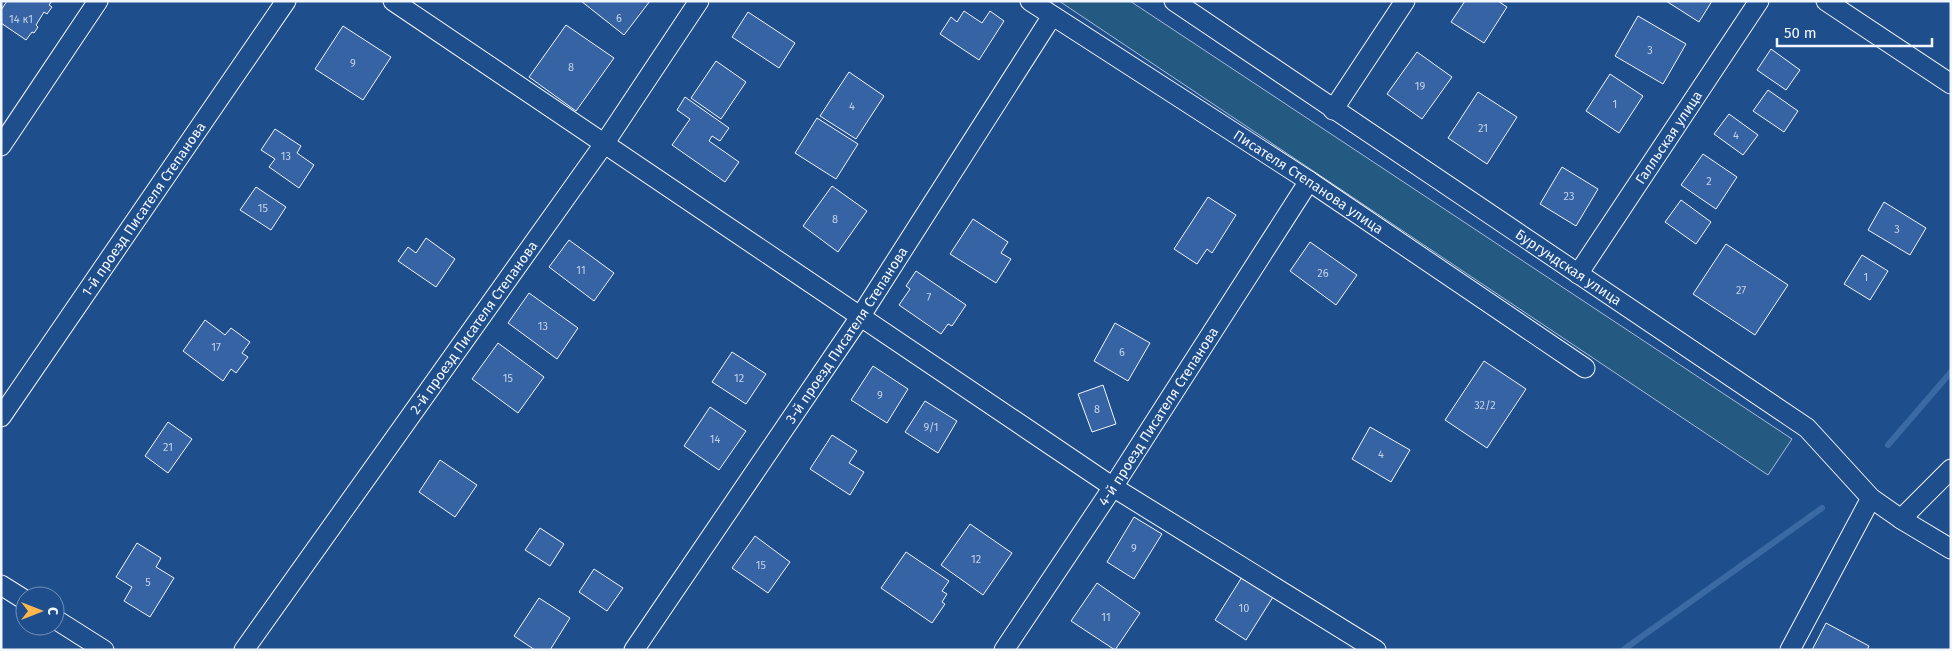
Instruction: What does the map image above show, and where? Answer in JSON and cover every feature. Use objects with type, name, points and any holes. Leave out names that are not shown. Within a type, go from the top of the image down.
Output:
[{"type":"street","points":[[1,146],[98,1]]},
{"type":"street","name":"1-й проезд Писателя Степанова","points":[[1,417],[286,1]]},
{"type":"street","points":[[393,1],[1113,487],[1376,650]]},
{"type":"street","name":"2-й проезд Писателя Степанова","points":[[244,650],[604,144],[699,1]]},
{"type":"street","name":"Писателя Степанова улица","points":[[1030,1],[1309,181],[1585,368]]},
{"type":"street","name":"Бургундская улица","points":[[1174,1],[1807,428],[1871,498],[1901,519],[1951,549]]},
{"type":"street","points":[[1333,110],[1406,1]]},
{"type":"street","name":"Галльская улица","points":[[1578,274],[1759,1]]},
{"type":"street","points":[[1826,1],[1951,84]]},
{"type":"street","name":"3-й проезд Писателя Степанова","points":[[634,650],[860,317],[1052,16]]},
{"type":"street","name":"4-й проезд Писателя Степанова","points":[[1004,650],[1113,487],[1309,181]]},
{"type":"street","points":[[1901,519],[1951,469]]},
{"type":"street","points":[[1790,650],[1871,498]]},
{"type":"street","points":[[1,586],[15,594]]},
{"type":"street","points":[[65,625],[104,650]]},
{"type":"shaded area","points":[[1059,1],[1130,1],[1792,439],[1768,475]]},
{"type":"building","points":[[7,1],[52,1],[49,5],[52,7],[47,14],[44,12],[36,25],[38,27],[26,40],[1,23],[1,10]]},
{"type":"building","points":[[581,1],[650,1],[624,35]]},
{"type":"building","points":[[1465,1],[1498,1],[1507,7],[1484,43],[1451,22]]},
{"type":"building","points":[[1666,1],[1712,1],[1699,22]]},
{"type":"building","points":[[964,11],[982,23],[990,11],[1004,21],[979,60],[940,34],[951,17],[957,22]]},
{"type":"building","points":[[748,12],[795,43],[779,68],[732,37]]},
{"type":"building","points":[[1638,16],[1686,44],[1663,84],[1615,56]]},
{"type":"building","points":[[566,25],[614,58],[576,111],[529,77]]},
{"type":"building","points":[[343,26],[391,57],[363,100],[315,69]]},
{"type":"building","points":[[1771,49],[1800,70],[1786,90],[1757,70]]},
{"type":"building","points":[[1417,52],[1452,77],[1422,119],[1387,94]]},
{"type":"building","points":[[716,61],[746,82],[721,119],[691,98]]},
{"type":"building","points":[[849,72],[884,96],[856,139],[820,116]]},
{"type":"building","points":[[1610,74],[1643,96],[1619,133],[1586,111]]},
{"type":"building","points":[[1768,90],[1798,111],[1784,132],[1753,111]]},
{"type":"building","points":[[1478,92],[1517,117],[1487,164],[1448,138]]},
{"type":"building","points":[[685,97],[729,128],[720,141],[712,136],[709,141],[739,162],[725,182],[672,145],[690,119],[677,110]]},
{"type":"building","points":[[1729,114],[1758,135],[1743,155],[1714,134]]},
{"type":"building","points":[[817,118],[858,144],[836,179],[795,153]]},
{"type":"building","points":[[275,129],[301,146],[297,153],[314,165],[299,188],[269,167],[275,159],[261,150]]},
{"type":"building","points":[[1703,154],[1737,177],[1716,209],[1681,185]]},
{"type":"building","points":[[1562,167],[1598,189],[1576,226],[1540,204]]},
{"type":"building","points":[[832,186],[867,211],[838,252],[803,226]]},
{"type":"building","points":[[256,187],[286,207],[271,230],[240,210]]},
{"type":"building","points":[[1208,197],[1236,215],[1212,253],[1207,249],[1197,264],[1174,249]]},
{"type":"building","points":[[1681,200],[1711,222],[1696,244],[1665,222]]},
{"type":"building","points":[[1884,202],[1926,228],[1910,255],[1868,230]]},
{"type":"building","points":[[973,219],[1008,242],[1001,253],[1011,259],[996,283],[950,254]]},
{"type":"building","points":[[426,238],[455,259],[436,287],[398,261],[408,247],[416,253]]},
{"type":"building","points":[[569,240],[614,273],[594,301],[549,267]]},
{"type":"building","points":[[1310,242],[1357,275],[1336,305],[1290,271]]},
{"type":"building","points":[[1726,244],[1788,285],[1755,335],[1693,294]]},
{"type":"building","points":[[1862,255],[1888,271],[1870,300],[1844,284]]},
{"type":"building","points":[[916,271],[966,305],[952,326],[948,324],[941,334],[899,305],[910,289],[906,286]]},
{"type":"building","points":[[529,293],[578,328],[557,359],[508,323]]},
{"type":"building","points":[[205,320],[225,335],[231,328],[250,342],[242,353],[248,357],[236,373],[231,369],[223,381],[183,351]]},
{"type":"building","points":[[1115,323],[1150,343],[1128,381],[1094,361]]},
{"type":"building","points":[[498,343],[544,377],[518,413],[472,379]]},
{"type":"building","points":[[732,352],[766,374],[746,404],[712,382]]},
{"type":"building","points":[[1484,361],[1526,389],[1487,448],[1445,420]]},
{"type":"building","points":[[873,366],[908,389],[887,423],[851,400]]},
{"type":"building","points":[[1103,385],[1116,424],[1092,432],[1078,394]]},
{"type":"building","points":[[925,401],[957,421],[938,453],[905,432]]},
{"type":"building","points":[[710,407],[746,431],[719,470],[684,446]]},
{"type":"building","points":[[168,422],[192,439],[168,473],[145,456]]},
{"type":"building","points":[[1370,427],[1410,450],[1391,482],[1352,459]]},
{"type":"building","points":[[832,435],[857,451],[849,463],[864,472],[850,495],[810,469]]},
{"type":"building","points":[[440,460],[477,485],[455,517],[419,492]]},
{"type":"building","points":[[1134,517],[1162,534],[1134,579],[1107,562]]},
{"type":"building","points":[[970,524],[1012,553],[983,595],[941,565]]},
{"type":"building","points":[[540,528],[564,544],[550,566],[525,550]]},
{"type":"building","points":[[755,536],[790,562],[768,593],[732,568]]},
{"type":"building","points":[[137,543],[161,558],[156,567],[174,578],[150,617],[124,601],[132,587],[116,577]]},
{"type":"building","points":[[906,552],[949,581],[942,591],[947,594],[942,602],[945,604],[932,623],[881,588]]},
{"type":"building","points":[[594,569],[623,588],[607,611],[579,592]]},
{"type":"building","points":[[1242,577],[1273,597],[1246,640],[1215,620]]},
{"type":"building","points":[[1097,583],[1140,613],[1115,650],[1071,621]]},
{"type":"building","points":[[539,598],[570,618],[550,650],[535,650],[514,636]]},
{"type":"building","points":[[1826,623],[1869,646],[1867,650],[1812,650]]},
{"type":"waterway","points":[[1888,445],[1951,372]]},
{"type":"waterway","points":[[1623,650],[1822,508]]}]
